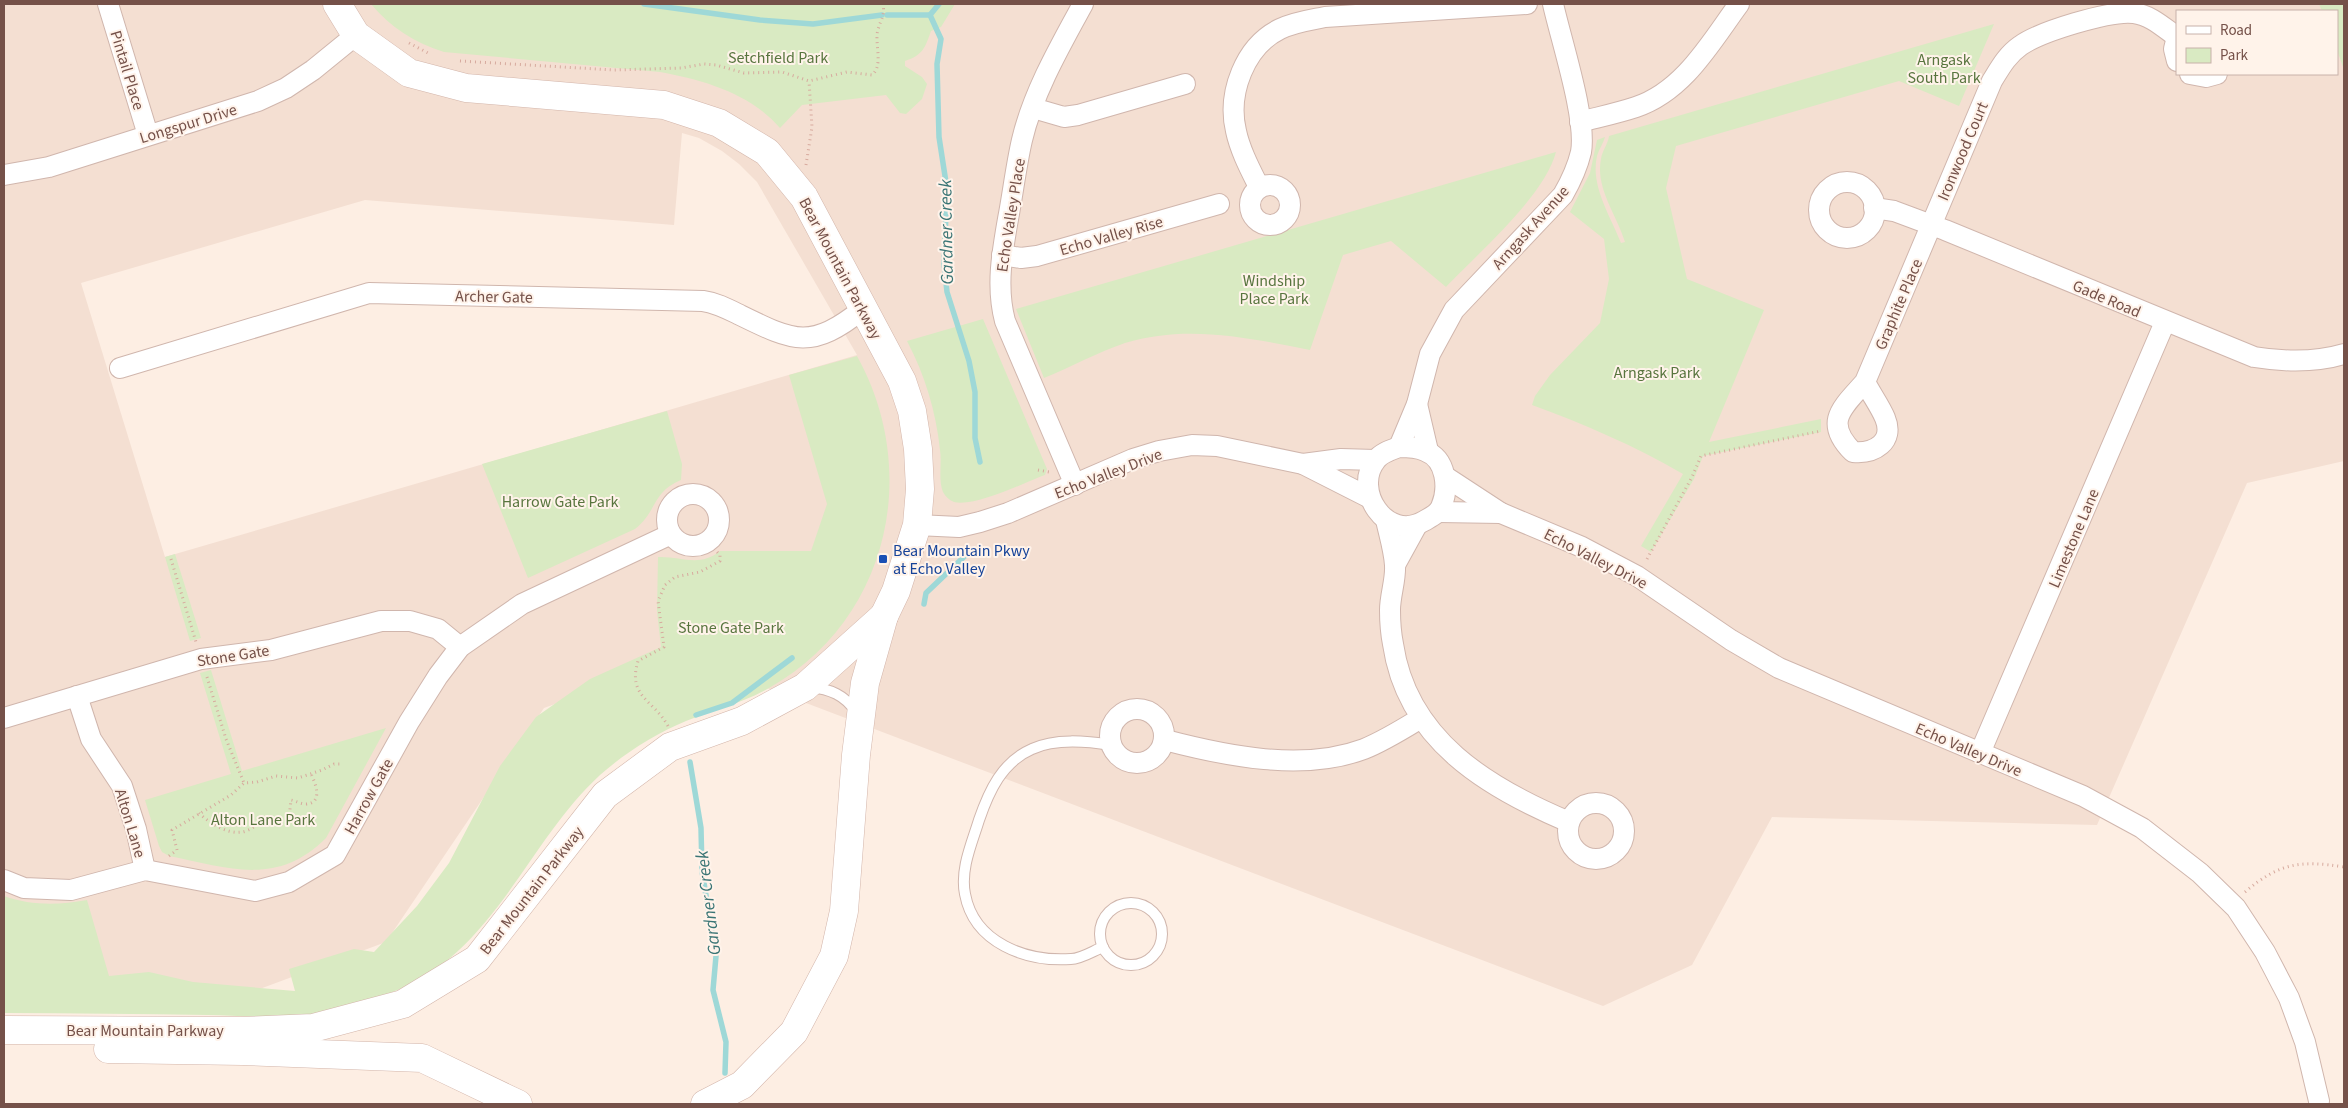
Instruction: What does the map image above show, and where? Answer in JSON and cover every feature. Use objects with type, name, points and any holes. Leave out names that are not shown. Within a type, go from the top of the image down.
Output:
[{"type":"street","name":"Pintail Place","points":[[108,4],[148,135]]},
{"type":"street","name":"Bear Mountain Parkway","points":[[337,4],[356,35],[409,73],[466,88],[664,104],[719,123],[767,152],[797,188],[902,382],[912,411],[918,449],[917,525],[896,591],[884,616],[865,683],[860,720],[844,910],[834,956],[794,1032],[742,1085],[706,1104]]},
{"type":"street","name":"Echo Valley Place","points":[[1075,485],[1005,321],[1000,304],[1002,255],[1022,138],[1050,64],[1083,4]]},
{"type":"street","points":[[1259,187],[1245,159],[1236,130],[1234,104],[1239,80],[1247,60],[1262,42],[1280,29],[1300,22],[1325,17],[1527,4]]},
{"type":"street","name":"Arngask Avenue","points":[[1399,447],[1417,404],[1430,354],[1454,310],[1562,195],[1575,175],[1581,150],[1580,122],[1553,4]]},
{"type":"street","points":[[1580,122],[1637,107],[1664,93],[1685,76],[1739,4]]},
{"type":"street","name":"Ironwood Court","points":[[1930,225],[1992,81],[2005,59],[2020,46],[2034,37],[2111,14],[2134,13],[2152,19],[2176,36]]},
{"type":"street","name":"Longspur Drive","points":[[4,175],[49,167],[258,101],[286,88],[314,70],[356,35]]},
{"type":"street","name":"Ironwood Court","points":[[2176,41],[2174,49],[2176,57]]},
{"type":"street","points":[[2195,75],[2206,77],[2213,75]]},
{"type":"street","points":[[1033,108],[1064,117],[1078,115],[1184,84]]},
{"type":"street","name":"Echo Valley Rise","points":[[1002,255],[1021,258],[1038,256],[1218,204]]},
{"type":"street","name":"Gade Road","points":[[1874,208],[1894,211],[2165,322],[2261,358],[2296,362],[2318,360],[2344,354]]},
{"type":"street","name":"Graphite Place","points":[[1866,382],[1930,225]]},
{"type":"street","name":"Archer Gate","points":[[120,368],[369,293],[704,301],[717,304],[781,335],[806,339],[831,331],[863,309]]},
{"type":"street","name":"Limestone Lane","points":[[1980,753],[2165,322]]},
{"type":"street","name":"Arngask Avenue","points":[[1417,404],[1428,451]]},
{"type":"street","name":"Echo Valley Drive","points":[[917,525],[959,527],[980,522],[1008,513],[1133,459],[1159,451],[1192,445],[1217,446],[1302,464],[1370,498]]},
{"type":"street","points":[[1399,447],[1413,447],[1428,451],[1438,462],[1446,476],[1446,496],[1439,512],[1417,525],[1402,526],[1386,520],[1376,511],[1370,498],[1369,479],[1375,460],[1387,451],[1399,447]]},
{"type":"street","name":"Echo Valley Drive","points":[[1302,464],[1341,459],[1375,460]]},
{"type":"street","name":"Echo Valley Drive","points":[[1446,476],[1501,513],[1582,547],[1637,576],[1731,640],[1780,668],[2082,796],[2142,828],[2200,873],[2236,908],[2265,952],[2289,998],[2305,1042],[2319,1101]]},
{"type":"street","points":[[694,493],[705,496],[713,503],[719,513],[719,524],[715,534],[708,542],[697,546],[686,546],[669,535],[666,521],[668,510],[678,498],[694,493]]},
{"type":"street","name":"Echo Valley Drive","points":[[1439,512],[1501,513]]},
{"type":"street","points":[[1386,520],[1395,565],[1390,610],[1393,646],[1402,679],[1421,718],[1441,743],[1465,766],[1537,809],[1568,822]]},
{"type":"street","points":[[1395,565],[1417,525]]},
{"type":"street","name":"Harrow Gate","points":[[4,880],[24,888],[71,890],[153,865],[255,890],[290,882],[335,855],[410,722],[438,676],[460,647],[522,604],[669,535]]},
{"type":"street","name":"Bear Mountain Parkway","points":[[4,1030],[243,1031],[313,1028],[403,1004],[477,959],[605,796],[670,747],[742,721],[805,686],[884,616]]},
{"type":"street","name":"Stone Gate","points":[[4,718],[201,659],[271,650],[381,621],[410,621],[438,629],[460,647]]},
{"type":"street","name":"Alton Lane","points":[[77,696],[91,739],[122,786],[136,829],[153,865]]},
{"type":"street","points":[[1140,708],[1151,712],[1160,720],[1164,730],[1165,740],[1161,751],[1154,759],[1144,763],[1134,764],[1124,761],[1116,754],[1111,745],[1109,734],[1112,723],[1119,714],[1129,709],[1140,708]]},
{"type":"street","points":[[1165,740],[1271,760],[1302,761],[1363,749],[1388,738],[1421,718]]},
{"type":"street","name":"Bear Mountain Parkway","points":[[4,1048],[243,1051],[422,1058],[518,1104]]},
{"type":"lane","points":[[805,686],[838,694],[850,702],[860,720]]},
{"type":"lane","points":[[1103,947],[1072,959],[1025,955],[1009,950],[995,942],[982,930],[971,912],[964,894],[964,876],[974,837],[993,783],[1015,759],[1031,749],[1046,744],[1062,742],[1111,745]]},
{"type":"lane","points":[[1135,903],[1147,907],[1157,916],[1162,928],[1162,941],[1157,953],[1147,962],[1135,966],[1122,964],[1110,958],[1103,947],[1100,934],[1103,921],[1110,911],[1122,904],[1135,903]]},
{"type":"path","points":[[459,61],[614,70],[680,68],[704,64],[716,65],[744,73],[782,72],[808,81],[847,72],[872,75],[875,73],[878,28],[884,16],[883,4]]},
{"type":"path","points":[[407,42],[432,56]]},
{"type":"path","points":[[797,188],[808,160],[812,127],[808,81]]},
{"type":"path","points":[[1647,559],[1692,477],[1701,456],[1823,431]]},
{"type":"path","points":[[678,744],[664,719],[641,696],[634,673],[638,661],[664,647],[658,601],[665,585],[675,577],[700,572],[720,561],[720,555],[708,542]]},
{"type":"path","points":[[171,558],[199,650]]},
{"type":"path","points":[[206,672],[226,739],[244,783]]},
{"type":"path","points":[[153,865],[177,850],[172,830],[177,825],[186,824],[199,813],[231,795],[244,783],[257,782],[276,776],[298,778],[334,764],[341,764]]},
{"type":"path","points":[[199,813],[222,830],[237,833],[248,831],[263,823],[286,824],[289,818],[291,800],[304,805],[311,803],[316,798],[318,790],[311,774]]},
{"type":"path","points":[[2236,908],[2245,893],[2270,872],[2306,863],[2344,867]]},
{"type":"shaded area","points":[[4,4],[2344,4],[2344,461],[2247,483],[2097,825],[1772,817],[1692,965],[1603,1006],[685,657],[544,708],[386,942],[257,990],[4,971]],"holes":[[[682,133],[699,138],[722,151],[739,164],[757,182],[857,355],[165,557],[81,283],[365,200],[674,225]]]},
{"type":"green space","name":"Setchfield Park","points":[[371,4],[955,4],[941,27],[931,31],[920,53],[905,61],[905,66],[922,77],[927,84],[922,99],[906,114],[900,113],[886,95],[802,105],[780,128],[768,116],[740,97],[709,84],[676,75],[444,52],[413,39],[386,20]]},
{"type":"green space","points":[[2319,4],[2344,4],[2344,70],[2338,53],[2338,10],[2322,10]]},
{"type":"green space","name":"Arngask Park","points":[[1994,24],[1959,106],[1899,81],[1676,146],[1666,188],[1687,279],[1764,310],[1709,442],[1821,419],[1821,432],[1703,456],[1694,479],[1651,552],[1641,546],[1683,474],[1609,436],[1532,405],[1535,396],[1550,375],[1600,323],[1609,279],[1604,239],[1570,212],[1590,173],[1597,140],[1605,137],[1597,156],[1596,179],[1599,190],[1621,243],[1625,242],[1601,180],[1601,159],[1609,136]]},
{"type":"green space","name":"Windship Place Park","points":[[1556,152],[1549,169],[1525,205],[1446,287],[1391,241],[1343,255],[1310,350],[1218,335],[1171,334],[1125,343],[1044,378],[1016,309]]},
{"type":"green space","points":[[983,319],[1047,469],[1045,475],[987,498],[963,503],[954,502],[943,492],[940,477],[940,450],[933,408],[919,367],[907,341]]},
{"type":"green space","name":"Stone Gate Park","points":[[857,356],[877,401],[887,448],[889,495],[882,541],[866,584],[842,624],[810,659],[769,688],[749,698],[686,721],[663,732],[630,752],[600,775],[573,803],[480,928],[453,956],[421,978],[384,995],[338,1009],[310,1015],[272,1017],[4,1013],[4,896],[25,902],[46,904],[87,900],[109,976],[149,972],[193,982],[295,991],[289,969],[354,949],[374,952],[417,906],[449,863],[500,766],[536,717],[590,679],[661,647],[657,611],[658,557],[697,560],[705,559],[720,551],[811,551],[827,504],[789,375]]},
{"type":"green space","name":"Harrow Gate Park","points":[[667,411],[682,464],[681,480],[665,490],[642,523],[635,529],[528,578],[482,464]]},
{"type":"green space","points":[[175,554],[201,638],[190,641],[165,557]]},
{"type":"green space","name":"Alton Lane Park","points":[[211,670],[242,771],[386,728],[326,838],[308,853],[289,863],[271,868],[252,870],[232,868],[169,856],[162,852],[159,846],[145,800],[231,774],[200,673]]},
{"type":"waterway","points":[[644,4],[760,20],[813,24],[882,15]]},
{"type":"waterway","name":"Gardner Creek","points":[[939,4],[930,15],[941,39],[937,64],[939,137],[947,189],[944,264],[947,292],[969,361],[975,392],[975,438],[980,462]]},
{"type":"waterway","points":[[887,15],[930,15]]},
{"type":"waterway","name":"Gardner Creek","points":[[924,604],[926,593],[967,554]]},
{"type":"waterway","name":"Gardner Creek","points":[[696,715],[732,703],[792,658]]},
{"type":"waterway","name":"Gardner Creek","points":[[690,762],[701,828],[702,871],[716,956],[713,990],[726,1042],[725,1073]]},
{"type":"place","name":"Bear Mountain Pkwy at Echo Valley","points":[[883,559]]},
{"type":"park label","name":"Arngask South Park","points":[[1944,68]]}]
